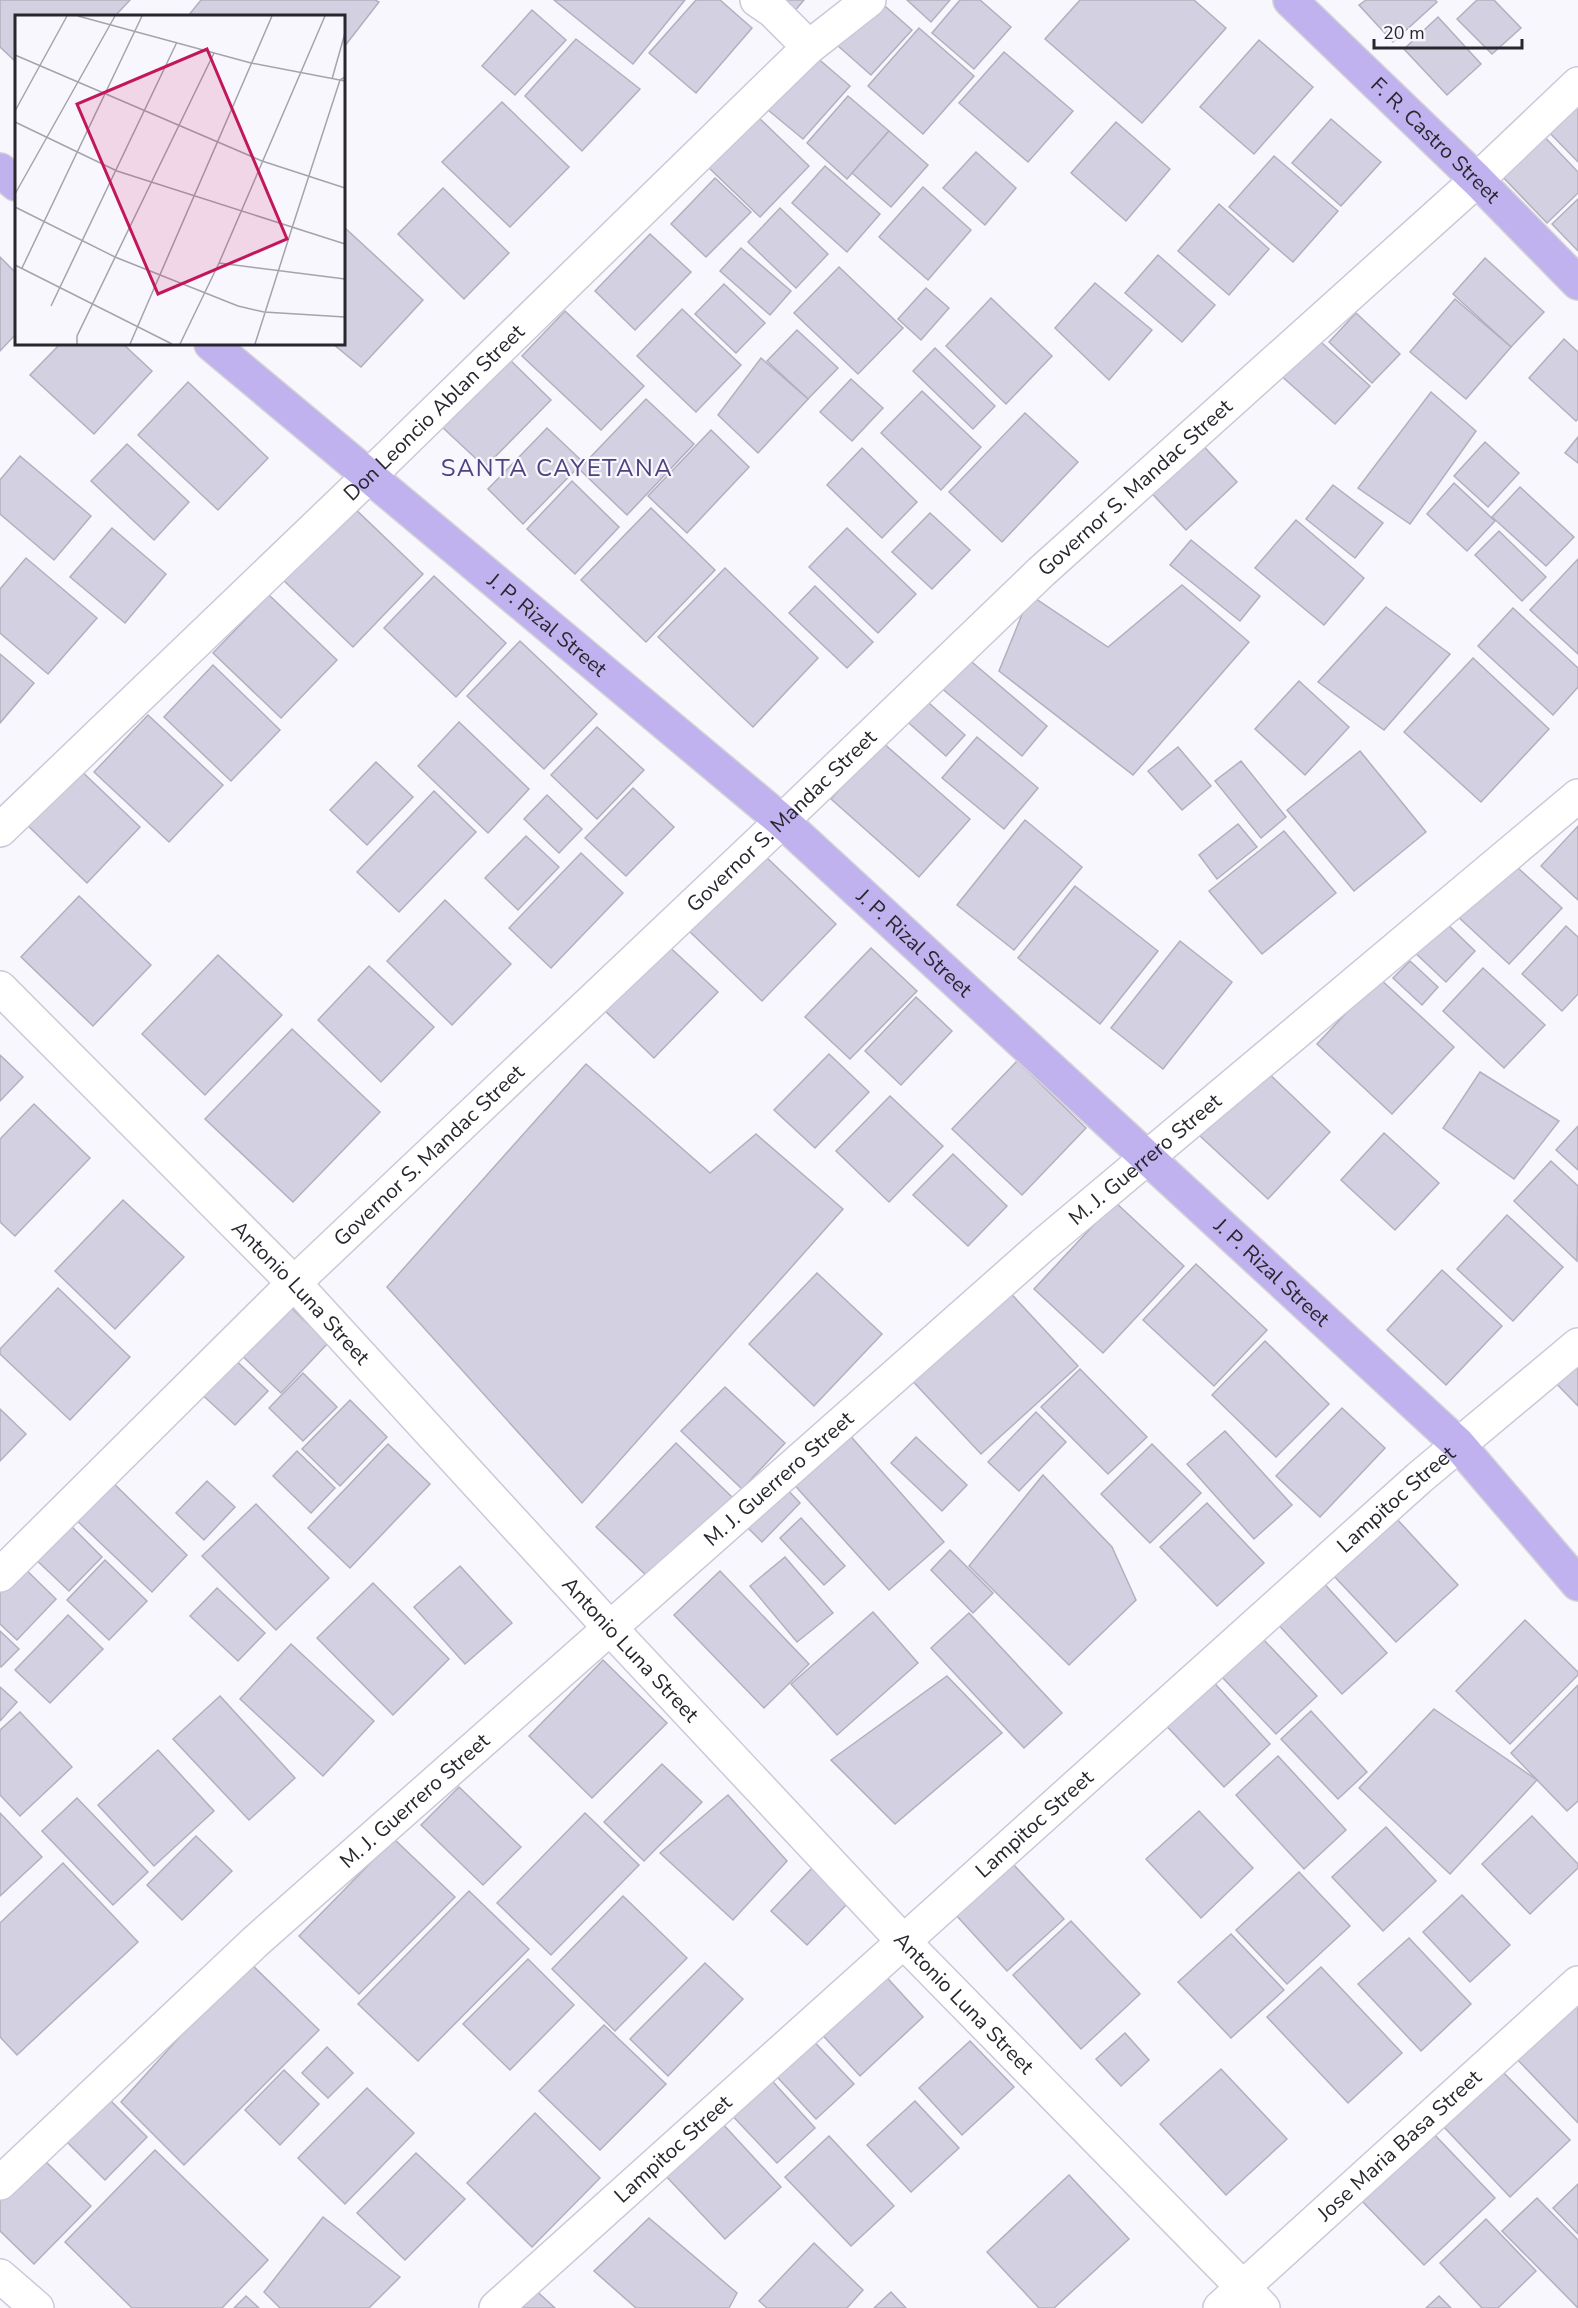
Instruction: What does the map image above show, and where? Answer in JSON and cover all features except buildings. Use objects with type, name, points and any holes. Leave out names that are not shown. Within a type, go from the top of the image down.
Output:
[{"type":"main road","name":"F. R. Castro Street","points":[[1290,0],[1477,180],[1578,283]]},
{"type":"main road","points":[[0,170],[15,183]]},
{"type":"main road","name":"J. P. Rizal Street","points":[[211,345],[370,475],[782,821],[1458,1444],[1578,1584]]},
{"type":"street","points":[[757,0],[773,11],[809,47]]},
{"type":"street","name":"Don Leoncio Ablan Street","points":[[0,830],[370,475],[809,47],[869,0]]},
{"type":"street","name":"Governor S. Mandac Street","points":[[0,1575],[294,1283],[1041,572],[1477,180],[1578,84]]},
{"type":"street","name":"M. J. Guerrero Street","points":[[0,2183],[255,1942],[1043,1245],[1578,796]]},
{"type":"street","name":"Antonio Luna Street","points":[[0,988],[294,1283],[610,1628],[1242,2301]]},
{"type":"street","name":"Lampitoc Street","points":[[496,2308],[1458,1444],[1578,1345]]},
{"type":"street","name":"Jose Maria Basa Street","points":[[1242,2301],[1578,1983]]},
{"type":"street","points":[[0,2276],[37,2308]]},
{"type":"district","name":"SANTA CAYETANA","points":[[557,468]]}]
